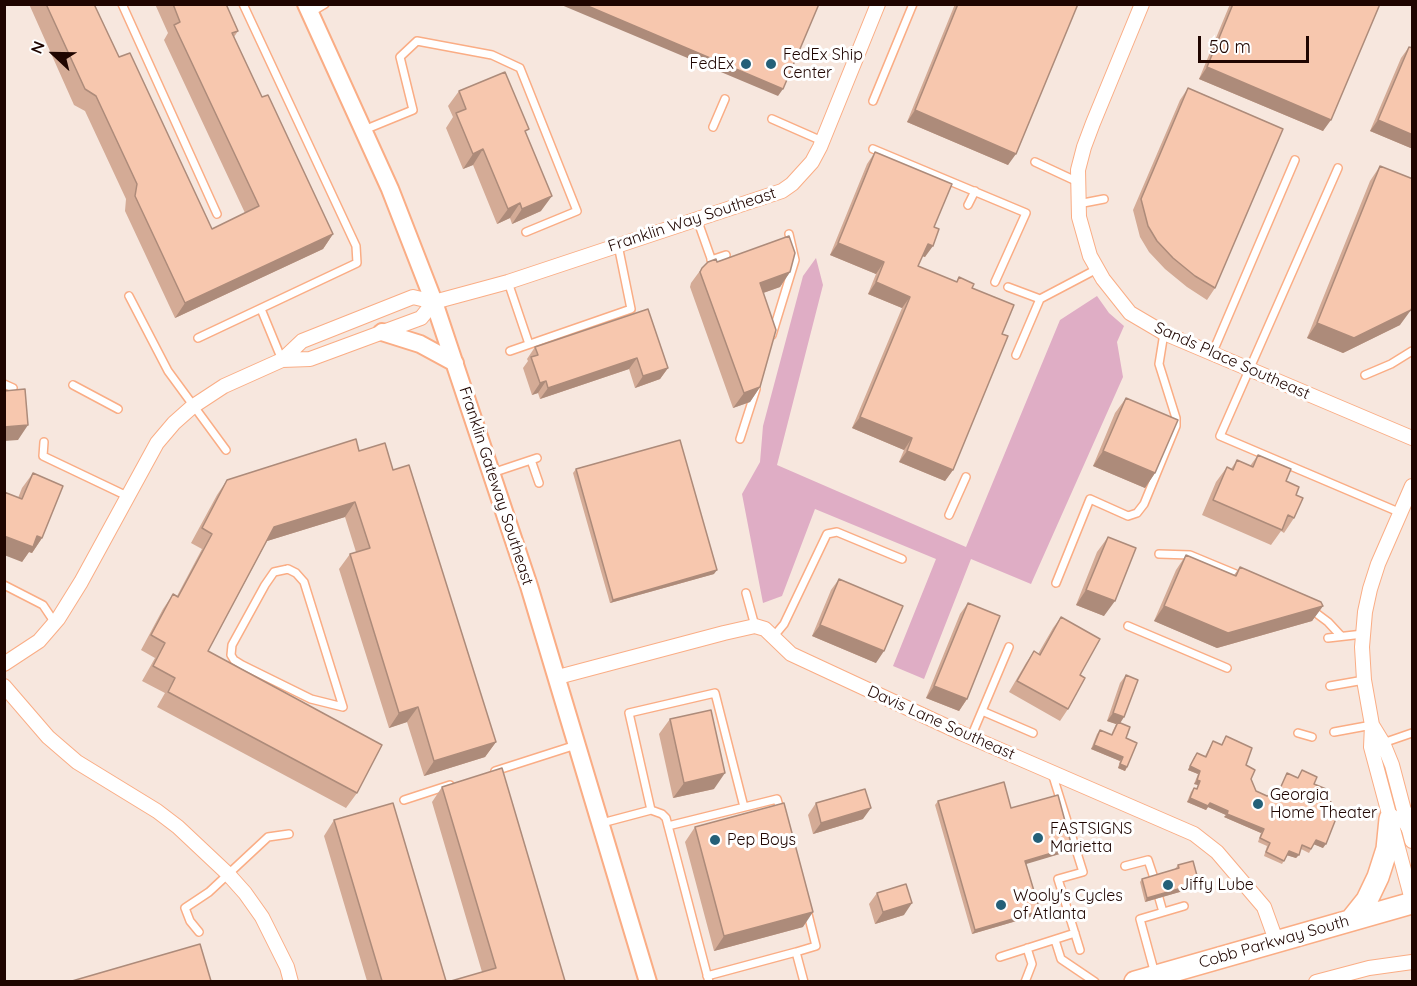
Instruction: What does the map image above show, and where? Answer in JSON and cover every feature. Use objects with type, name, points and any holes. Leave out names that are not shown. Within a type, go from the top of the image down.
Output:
[{"type":"main road","points":[[1351,920],[1367,900],[1378,877],[1387,849],[1403,821]]},
{"type":"main road","name":"Cobb Parkway South","points":[[1145,979],[1413,902]]},
{"type":"street","name":"Franklin Way Southeast","points":[[434,302],[508,282],[782,191],[812,162],[878,4]]},
{"type":"street","name":"Sands Place Southeast","points":[[1142,4],[1084,147],[1078,182],[1079,217],[1090,256],[1097,269],[1112,292],[1130,313],[1164,333],[1413,438]]},
{"type":"street","name":"Franklin Gateway Southeast","points":[[308,9],[390,189],[434,302],[558,678],[648,981]]},
{"type":"street","points":[[4,664],[39,641],[55,623],[81,582],[157,443],[192,407],[224,386],[282,360],[302,341],[413,297],[434,302],[421,318],[310,359],[282,360]]},
{"type":"street","points":[[382,332],[420,344],[455,363]]},
{"type":"street","points":[[1413,486],[1378,564],[1365,612],[1363,634],[1364,680],[1372,725],[1371,747],[1413,841]]},
{"type":"street","points":[[558,678],[755,626]]},
{"type":"street","name":"Davis Lane Southeast","points":[[755,626],[765,629],[791,654],[971,737],[1181,828],[1205,842],[1264,907],[1276,943]]},
{"type":"street","points":[[4,686],[48,737],[77,762],[114,783],[171,822],[228,874],[262,917],[287,967],[291,981]]},
{"type":"street","points":[[1372,725],[1392,765],[1403,821],[1413,902]]},
{"type":"street","points":[[1316,981],[1369,968],[1413,962]]},
{"type":"lane","points":[[122,4],[217,214]]},
{"type":"lane","points":[[198,338],[357,263],[356,246],[243,4]]},
{"type":"lane","points":[[308,9],[325,4]]},
{"type":"lane","points":[[873,101],[913,4]]},
{"type":"lane","points":[[364,130],[413,110],[400,57],[417,41],[492,55],[520,68],[577,211],[526,232]]},
{"type":"lane","points":[[714,128],[726,99]]},
{"type":"lane","points":[[772,119],[822,141]]},
{"type":"lane","points":[[873,149],[1026,213],[995,282]]},
{"type":"lane","points":[[1212,354],[1295,160]]},
{"type":"lane","points":[[1035,162],[1078,182]]},
{"type":"lane","points":[[1338,168],[1220,436],[1401,513]]},
{"type":"lane","points":[[968,205],[975,191]]},
{"type":"lane","points":[[1078,204],[1104,199]]},
{"type":"lane","points":[[697,219],[712,262],[726,255]]},
{"type":"lane","points":[[771,339],[795,260],[789,234]]},
{"type":"lane","points":[[510,351],[631,309],[618,245]]},
{"type":"lane","points":[[1016,355],[1040,300],[1097,269]]},
{"type":"lane","points":[[508,282],[529,344]]},
{"type":"lane","points":[[1008,287],[1040,300]]},
{"type":"lane","points":[[129,296],[168,371],[192,407],[226,450]]},
{"type":"lane","points":[[261,309],[282,360]]},
{"type":"lane","points":[[1056,583],[1090,499],[1128,516],[1137,513],[1144,504],[1176,426],[1176,418],[1159,364],[1164,333]]},
{"type":"lane","points":[[1365,375],[1413,351]]},
{"type":"lane","points":[[740,439],[757,383]]},
{"type":"lane","points":[[4,384],[13,388]]},
{"type":"lane","points":[[73,385],[118,409]]},
{"type":"lane","points":[[44,442],[44,456],[127,496]]},
{"type":"lane","points":[[492,473],[534,459],[539,483]]},
{"type":"lane","points":[[949,515],[966,477]]},
{"type":"lane","points":[[774,636],[784,624],[827,534],[837,531],[902,559]]},
{"type":"lane","points":[[1159,554],[1190,555],[1250,580]]},
{"type":"lane","points":[[288,569],[296,573],[304,582],[343,707],[311,699],[243,665],[234,660],[231,655],[232,645],[274,572],[288,569]]},
{"type":"lane","points":[[4,585],[43,604],[55,623]]},
{"type":"lane","points":[[746,593],[755,626]]},
{"type":"lane","points":[[1310,608],[1341,636]]},
{"type":"lane","points":[[1128,626],[1227,668]]},
{"type":"lane","points":[[1328,638],[1363,634]]},
{"type":"lane","points":[[971,737],[1009,647]]},
{"type":"lane","points":[[1330,686],[1364,680]]},
{"type":"lane","points":[[651,810],[629,714],[715,693],[744,807]]},
{"type":"lane","points":[[982,711],[1033,733]]},
{"type":"lane","points":[[1334,732],[1372,725]]},
{"type":"lane","points":[[1298,733],[1312,737]]},
{"type":"lane","points":[[1383,743],[1413,733]]},
{"type":"lane","points":[[487,773],[577,745]]},
{"type":"lane","points":[[1052,773],[1083,872],[1058,879],[1080,950]]},
{"type":"lane","points":[[404,800],[456,783]]},
{"type":"lane","points":[[668,826],[777,799],[783,822]]},
{"type":"lane","points":[[601,824],[651,810],[666,818],[708,978],[816,946],[804,901]]},
{"type":"lane","points":[[199,932],[190,921],[185,908],[209,892],[268,837],[289,834]]},
{"type":"lane","points":[[1125,867],[1149,860],[1154,878]]},
{"type":"lane","points":[[1159,898],[1163,912]]},
{"type":"lane","points":[[1145,979],[1140,919],[1184,906]]},
{"type":"lane","points":[[999,957],[1074,933]]},
{"type":"lane","points":[[1055,940],[1061,959],[1095,981]]},
{"type":"lane","points":[[1025,981],[1032,964],[1027,948]]},
{"type":"lane","points":[[796,952],[804,981]]},
{"type":"shaded area","points":[[816,258],[823,285],[777,465],[966,547],[1060,320],[1097,296],[1109,313],[1124,326],[1117,342],[1123,377],[1031,584],[971,559],[924,679],[893,666],[936,559],[815,509],[782,596],[763,603],[742,494],[760,462],[763,426],[803,276]]},
{"type":"building","points":[[46,4],[94,4],[119,57],[130,53],[212,229],[259,206],[174,25],[180,22],[173,4],[226,4],[238,31],[232,33],[262,97],[268,95],[333,234],[185,303],[135,196],[137,184],[96,96],[85,89]]},
{"type":"building","name":"FedEx","points":[[583,4],[819,4],[783,89]]},
{"type":"building","points":[[958,4],[1078,4],[1016,154],[915,110]]},
{"type":"building","points":[[1233,4],[1380,4],[1331,120],[1207,67]]},
{"type":"building","points":[[1409,47],[1413,48],[1413,135],[1378,120]]},
{"type":"building","points":[[505,72],[529,129],[525,131],[552,196],[522,209],[520,203],[508,209],[483,149],[473,154],[456,113],[466,109],[459,91]]},
{"type":"building","points":[[1188,88],[1283,129],[1215,288],[1195,276],[1157,241],[1148,226],[1141,199]]},
{"type":"building","points":[[875,152],[952,184],[934,227],[939,229],[933,246],[928,244],[918,266],[957,282],[959,277],[974,284],[972,288],[1014,305],[1002,334],[1008,336],[953,470],[907,451],[912,438],[860,417],[910,297],[876,282],[884,262],[838,243]]},
{"type":"building","points":[[1380,166],[1413,179],[1413,305],[1411,310],[1354,338],[1317,323]]},
{"type":"building","points":[[789,236],[795,253],[790,272],[760,283],[776,330],[760,387],[744,393],[700,272],[708,262],[716,259],[717,262]]},
{"type":"building","points":[[648,309],[668,368],[643,376],[637,358],[548,388],[546,381],[540,383],[531,357],[538,355],[535,347]]},
{"type":"building","points":[[25,389],[28,425],[4,427],[4,391]]},
{"type":"building","points":[[1126,398],[1178,420],[1155,473],[1103,451]]},
{"type":"building","points":[[356,439],[359,451],[385,443],[393,470],[409,465],[496,742],[434,761],[418,707],[399,713],[350,554],[370,548],[355,502],[274,527],[208,651],[382,745],[357,793],[168,692],[175,678],[153,666],[165,643],[151,635],[173,594],[178,597],[212,534],[202,528],[227,480]]},
{"type":"building","points":[[680,440],[717,570],[613,600],[576,469]]},
{"type":"building","points":[[1258,455],[1291,469],[1286,481],[1299,487],[1296,495],[1303,498],[1294,518],[1288,515],[1282,530],[1213,500],[1227,467],[1233,470],[1237,460],[1253,467]]},
{"type":"building","points":[[33,473],[63,486],[42,538],[37,536],[33,547],[4,536],[4,492],[22,499]]},
{"type":"building","points":[[1108,537],[1136,548],[1115,601],[1086,590]]},
{"type":"building","points":[[1186,555],[1236,576],[1240,567],[1321,602],[1323,606],[1228,633],[1164,606]]},
{"type":"building","points":[[839,579],[903,606],[884,651],[820,625]]},
{"type":"building","points":[[968,603],[1000,616],[967,699],[934,686]]},
{"type":"building","points":[[1061,617],[1100,639],[1080,675],[1085,678],[1068,709],[1017,681],[1034,651],[1040,655]]},
{"type":"building","points":[[1126,675],[1138,680],[1124,717],[1113,713]]},
{"type":"building","points":[[711,710],[725,773],[684,783],[670,719]]},
{"type":"building","points":[[1118,722],[1130,727],[1126,738],[1137,743],[1127,767],[1120,764],[1123,757],[1094,745],[1100,730],[1112,735]]},
{"type":"building","name":"Georgia Home Theater","points":[[1226,736],[1252,748],[1246,765],[1255,770],[1251,779],[1256,791],[1267,796],[1279,791],[1287,773],[1298,778],[1302,770],[1317,777],[1314,784],[1326,789],[1322,798],[1331,802],[1327,810],[1337,816],[1326,844],[1316,840],[1311,849],[1302,845],[1299,855],[1289,851],[1284,861],[1266,852],[1270,843],[1260,838],[1264,829],[1227,814],[1228,811],[1210,803],[1208,806],[1190,798],[1200,781],[1197,780],[1200,771],[1190,766],[1197,753],[1206,757],[1213,741],[1222,745]]},
{"type":"building","points":[[502,768],[565,981],[451,981],[496,968],[442,787]]},
{"type":"building","points":[[1004,782],[1011,808],[1058,795],[1072,847],[1025,861],[1040,911],[975,930],[938,801]]},
{"type":"building","points":[[865,789],[871,808],[821,823],[816,803]]},
{"type":"building","points":[[393,803],[446,981],[382,981],[334,820]]},
{"type":"building","points":[[784,803],[813,912],[724,936],[695,827]]},
{"type":"building","name":"Jiffy Lube","points":[[1193,861],[1199,883],[1147,898],[1142,879],[1179,868],[1178,865]]},
{"type":"building","points":[[906,884],[912,903],[883,912],[877,893]]},
{"type":"building","points":[[200,944],[211,981],[72,981]]},
{"type":"place","name":"FedEx","points":[[746,64]]},
{"type":"place","name":"FedEx Ship Center","points":[[771,64]]},
{"type":"place","name":"Georgia Home Theater","points":[[1258,804]]},
{"type":"place","name":"FASTSIGNS Marietta","points":[[1038,838]]},
{"type":"place","name":"Pep Boys","points":[[715,840]]},
{"type":"place","name":"Jiffy Lube","points":[[1168,885]]},
{"type":"place","name":"Wooly's Cycles of Atlanta","points":[[1001,905]]}]
